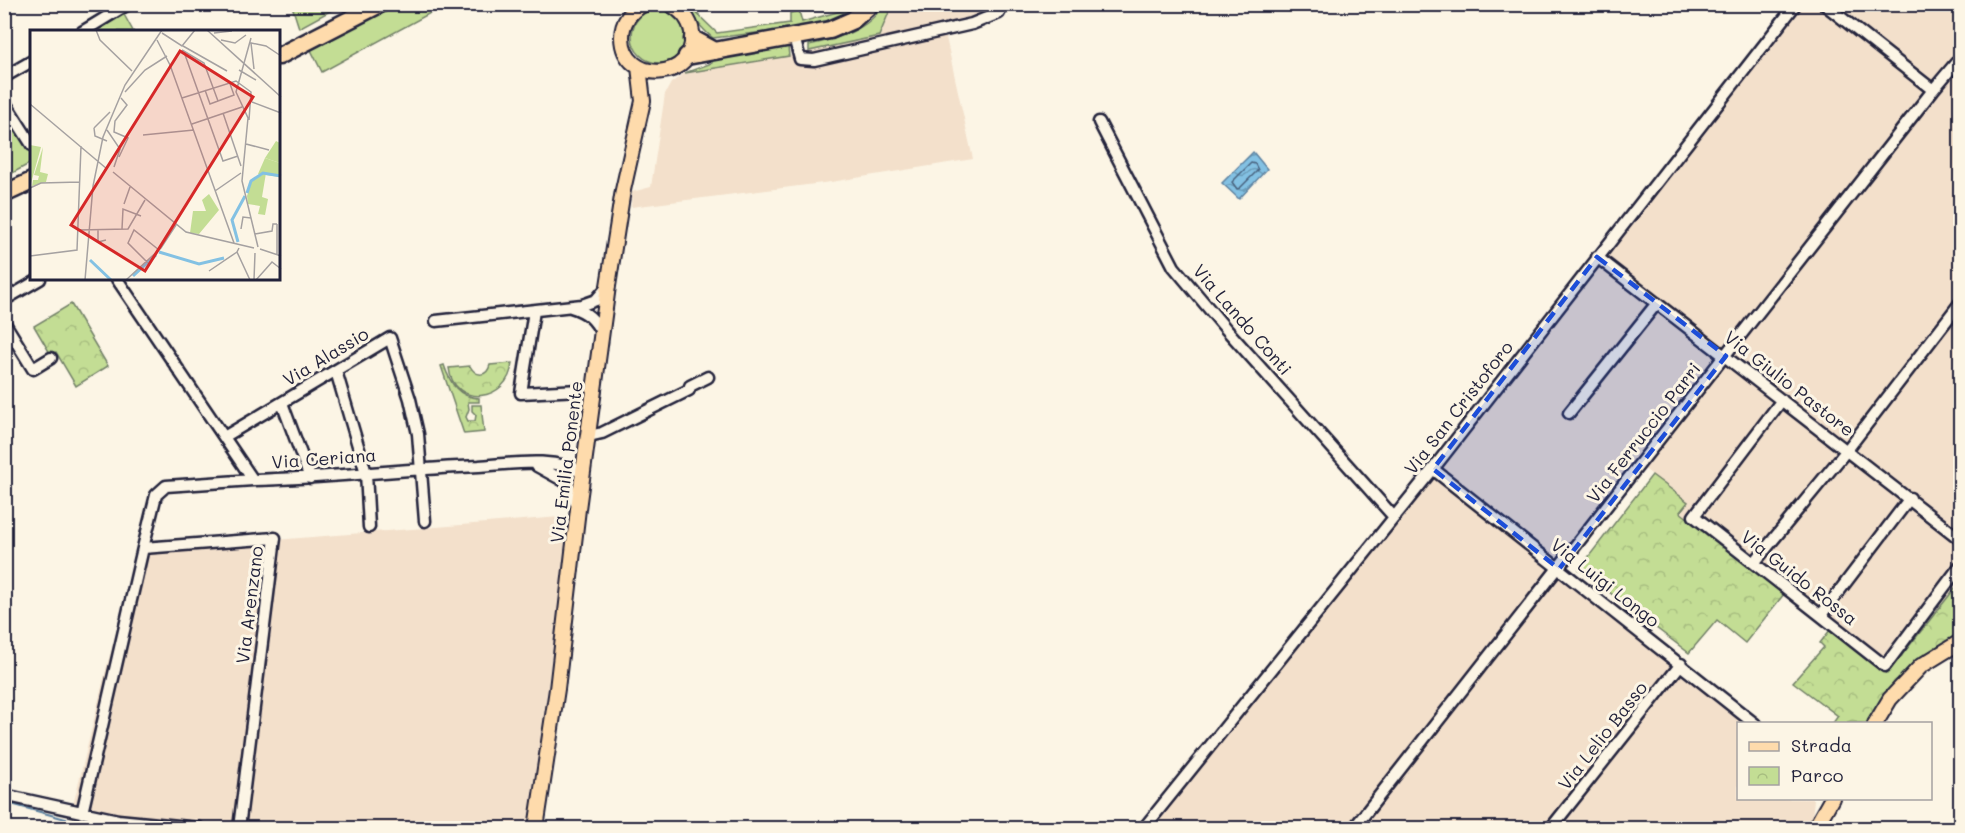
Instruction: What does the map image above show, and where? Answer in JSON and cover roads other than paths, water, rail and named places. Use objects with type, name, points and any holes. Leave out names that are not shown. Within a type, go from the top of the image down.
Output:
[{"type":"highway","points":[[280,43],[357,4]]},
{"type":"highway","points":[[280,55],[380,4]]},
{"type":"highway","points":[[687,56],[830,30],[853,20],[871,4]]},
{"type":"highway","points":[[693,39],[715,51]]},
{"type":"highway","points":[[4,183],[30,176]]},
{"type":"highway","points":[[4,194],[30,176]]},
{"type":"main road","points":[[643,5],[627,18],[622,36],[625,50],[628,57],[639,68],[650,72],[661,72],[671,70],[680,64],[687,56],[693,39],[691,27],[685,16],[670,4]]},
{"type":"main road","name":"Via Emilia Ponente","points":[[639,68],[643,101]]},
{"type":"main road","name":"Via Emilia Ponente","points":[[536,828],[557,689],[578,509],[623,190],[643,101],[661,72]]},
{"type":"main road","points":[[1876,722],[1890,699],[1921,666],[1960,642]]},
{"type":"main road","points":[[1815,828],[1832,800]]},
{"type":"street","points":[[85,30],[128,4]]},
{"type":"street","points":[[795,37],[800,59],[814,60],[972,24],[999,13],[1002,4]]},
{"type":"street","name":"Via San Cristoforo","points":[[1144,828],[1433,469],[1796,4]]},
{"type":"street","points":[[1824,4],[1933,90]]},
{"type":"street","name":"Via Ferruccio Parri","points":[[1354,828],[1960,58]]},
{"type":"street","points":[[4,77],[30,62]]},
{"type":"street","points":[[4,101],[30,142]]},
{"type":"street","name":"Via Lando Conti","points":[[1099,122],[1174,267],[1226,329],[1395,517]]},
{"type":"street","name":"Via Giulio Pastore","points":[[1597,257],[1960,539]]},
{"type":"street","points":[[4,300],[38,280]]},
{"type":"street","name":"Via Ceriana","points":[[118,280],[253,480],[310,478],[422,468],[531,464],[566,465],[583,474]]},
{"type":"street","points":[[579,308],[596,300],[608,286]]},
{"type":"street","points":[[1569,413],[1657,303]]},
{"type":"street","points":[[1754,563],[1848,450],[1960,303]]},
{"type":"street","points":[[579,308],[594,320],[602,334]]},
{"type":"street","points":[[436,321],[579,308],[605,310]]},
{"type":"street","points":[[534,311],[521,393],[580,390]]},
{"type":"street","points":[[4,322],[33,369],[51,358]]},
{"type":"street","name":"Via Alassio","points":[[224,437],[390,338],[416,422],[422,468]]},
{"type":"street","points":[[336,371],[366,473],[369,527]]},
{"type":"street","points":[[589,436],[602,433],[689,390],[690,386],[708,377]]},
{"type":"street","name":"Via Guido Rossa","points":[[1782,400],[1694,516],[1885,666],[1960,566]]},
{"type":"street","points":[[282,403],[310,478]]},
{"type":"street","points":[[566,465],[576,462],[586,453]]},
{"type":"street","name":"Via Ceriana","points":[[531,464],[545,468],[562,478]]},
{"type":"street","points":[[422,468],[425,520]]},
{"type":"street","name":"Via Luigi Longo","points":[[1433,469],[1754,722]]},
{"type":"street","points":[[562,478],[571,479],[583,474]]},
{"type":"street","points":[[562,478],[572,493],[578,509]]},
{"type":"street","points":[[82,813],[156,495],[166,486],[253,480]]},
{"type":"street","points":[[1821,615],[1910,498]]},
{"type":"street","name":"Via Arenzano","points":[[143,548],[276,538],[239,828]]},
{"type":"street","name":"Via Lelio Basso","points":[[1551,828],[1681,664]]},
{"type":"street","points":[[5,797],[117,820],[199,828]]},
{"type":"water","points":[[1253,152],[1267,169],[1239,199],[1222,183]]},
{"type":"waterway","points":[[4,802],[98,828]]}]
